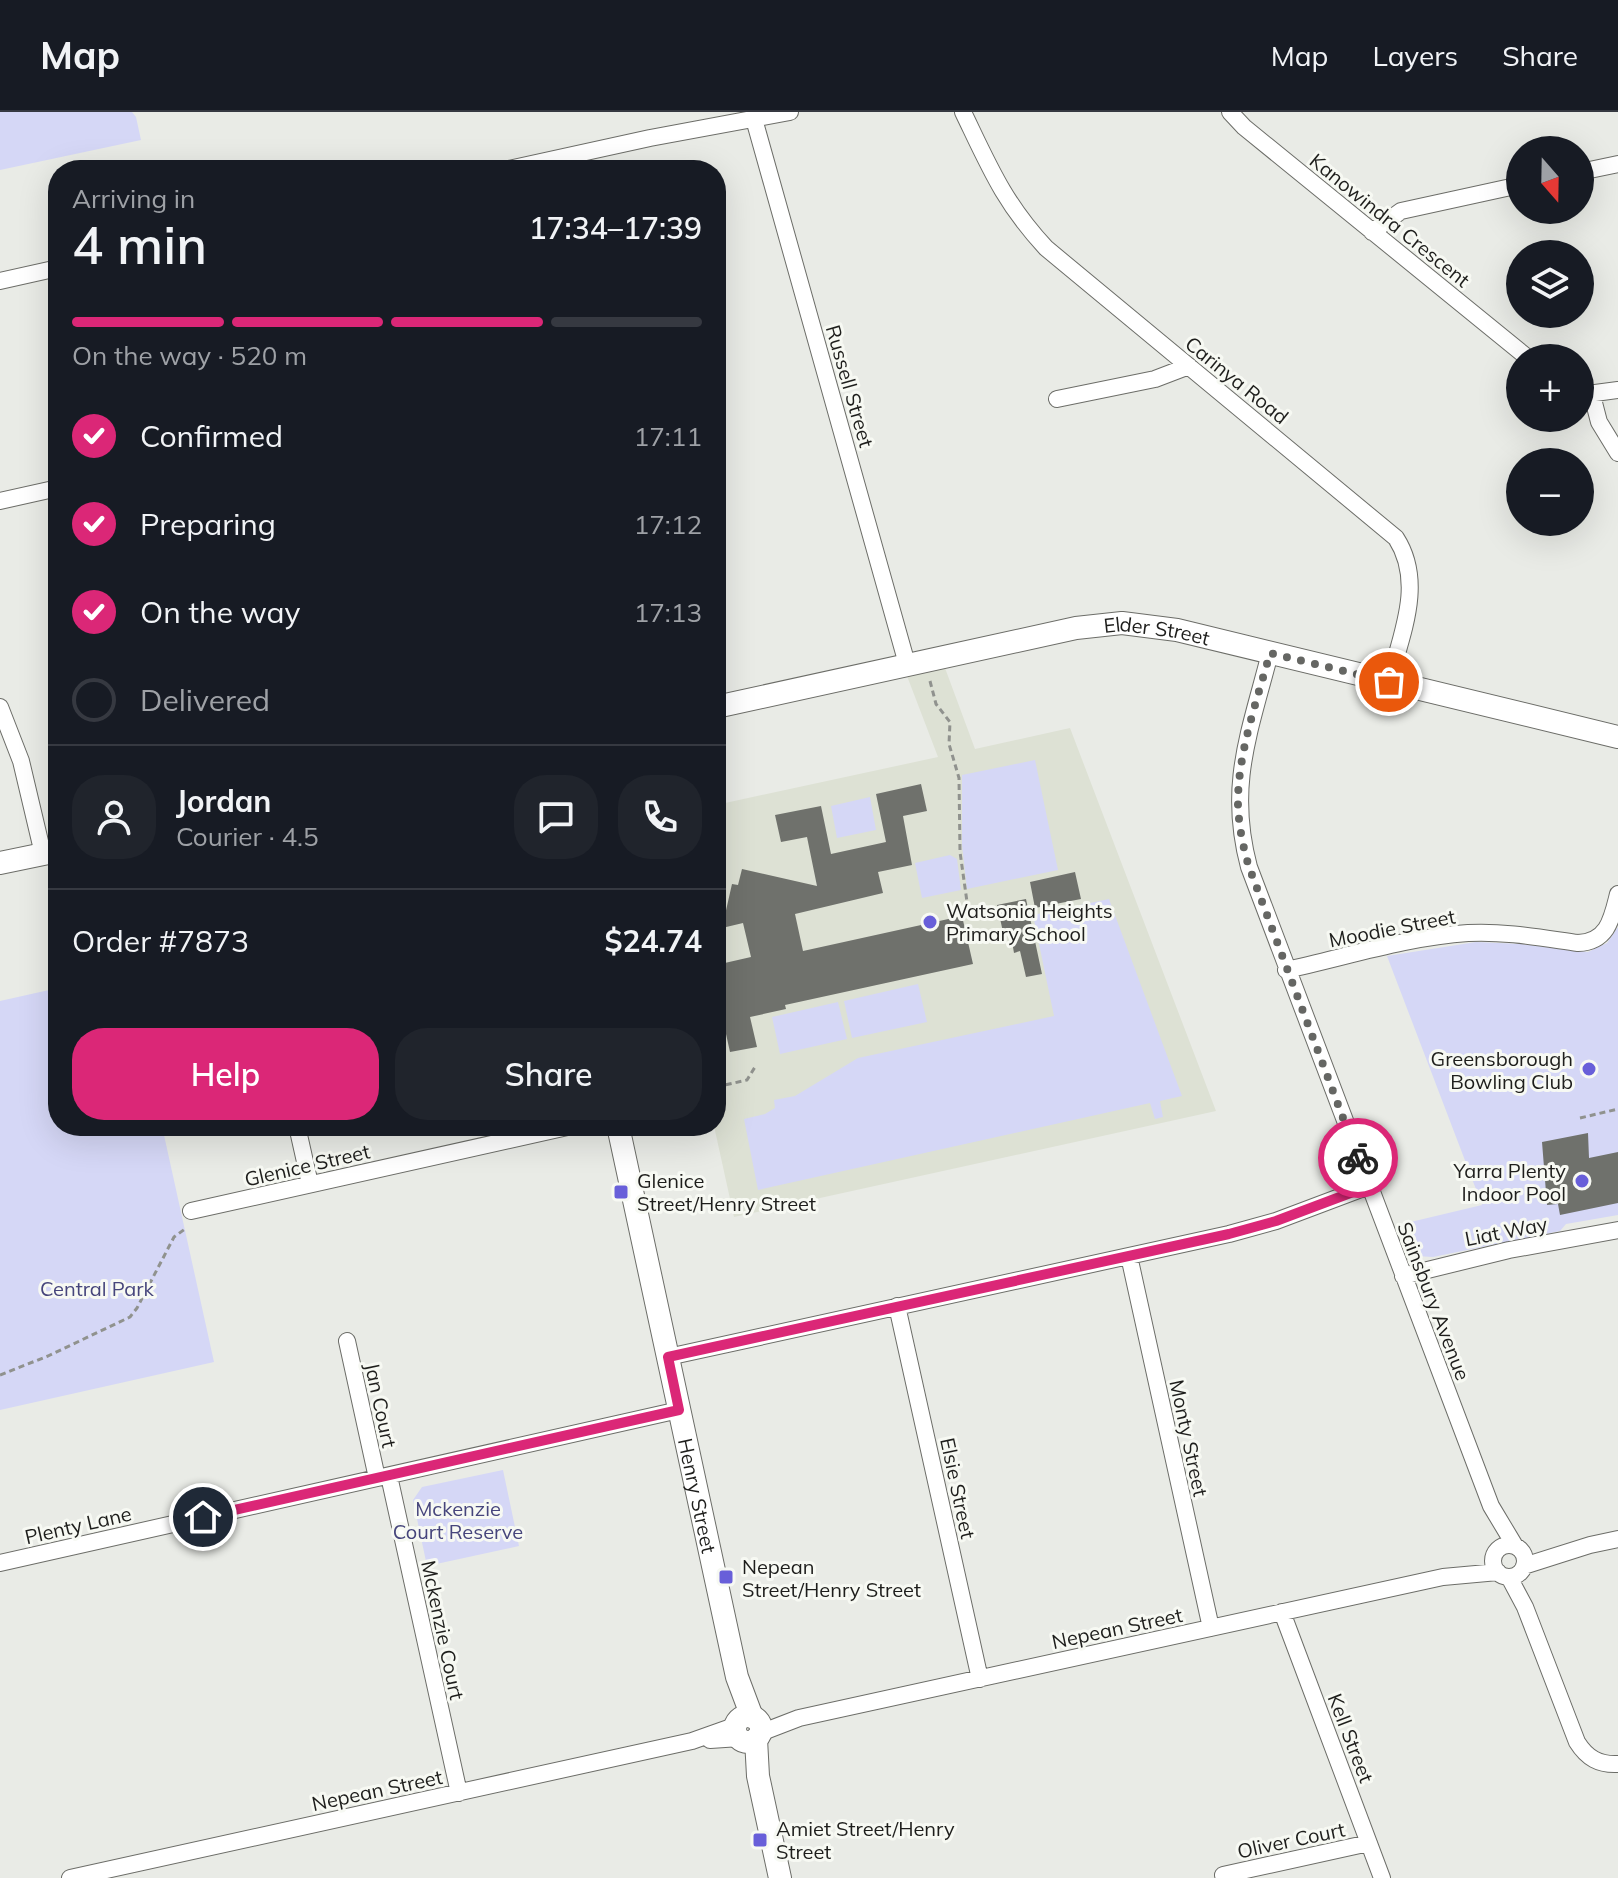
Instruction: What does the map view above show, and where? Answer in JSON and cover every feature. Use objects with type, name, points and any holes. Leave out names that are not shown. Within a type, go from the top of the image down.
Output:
[{"type":"street","points":[[691,112],[695,130]]},
{"type":"street","points":[[552,160],[790,112]]},
{"type":"street","name":"Carinya Road","points":[[966,112],[1000,191],[1030,232],[1064,265],[1386,528],[1403,548],[1411,572],[1411,586],[1389,682]]},
{"type":"street","name":"Kanowindra Crescent","points":[[1230,112],[1511,344]]},
{"type":"street","name":"Russell Street","points":[[754,119],[907,664]]},
{"type":"street","points":[[1594,169],[1618,164]]},
{"type":"street","points":[[1372,232],[1401,211],[1506,188]]},
{"type":"street","points":[[0,281],[48,270]]},
{"type":"street","points":[[1057,399],[1155,379],[1189,366]]},
{"type":"street","points":[[1594,394],[1618,390]]},
{"type":"street","points":[[1594,412],[1618,453]]},
{"type":"street","points":[[0,501],[48,490]]},
{"type":"street","name":"Elder Street","points":[[726,705],[1107,623],[1136,624],[1177,630],[1618,737]]},
{"type":"street","name":"Sainsbury Avenue","points":[[1270,653],[1243,757],[1238,807],[1249,867],[1577,1742],[1591,1758],[1604,1764],[1618,1764]]},
{"type":"street","points":[[0,707],[48,846]]},
{"type":"street","name":"Elder Street","points":[[1593,733],[1618,744]]},
{"type":"street","points":[[0,863],[48,852]]},
{"type":"street","name":"Moodie Street","points":[[1286,970],[1428,938],[1468,933],[1589,942],[1600,937],[1607,928],[1618,894]]},
{"type":"street","points":[[299,1136],[310,1184]]},
{"type":"street","name":"Glenice Street","points":[[191,1211],[527,1136]]},
{"type":"street","name":"Henry Street","points":[[620,1136],[780,1878]]},
{"type":"street","points":[[668,1357],[1264,1225],[1369,1186]]},
{"type":"street","name":"Liat Way","points":[[1403,1276],[1509,1250],[1618,1230]]},
{"type":"street","name":"Monty Street","points":[[1129,1256],[1211,1628]]},
{"type":"street","name":"Elsie Street","points":[[897,1306],[980,1679]]},
{"type":"street","name":"Jan Court","points":[[347,1341],[383,1477]]},
{"type":"street","name":"Plenty Lane","points":[[0,1563],[679,1410]]},
{"type":"street","name":"Mckenzie Court","points":[[383,1477],[459,1793]]},
{"type":"street","name":"Nepean Street","points":[[70,1878],[1618,1539]]},
{"type":"street","name":"Kell Street","points":[[1282,1612],[1382,1878]]},
{"type":"street","name":"Oliver Court","points":[[1223,1875],[1369,1843]]},
{"type":"path","points":[[929,678],[936,704],[950,722],[949,744],[959,775],[960,852],[968,909]]},
{"type":"path","points":[[726,1085],[749,1079],[755,1067]]},
{"type":"path","points":[[1580,1118],[1618,1109]]},
{"type":"path","points":[[0,1375],[61,1351],[130,1317],[174,1237],[185,1229]]},
{"type":"shaded area","name":"Watsonia Heights Primary School","points":[[945,668],[975,749],[1070,728],[1216,1111],[734,1217],[716,1136],[726,1136],[726,803],[938,757],[907,676]]},
{"type":"green space","points":[[0,112],[132,112],[141,140],[0,170]]},
{"type":"green space","points":[[1035,760],[1058,870],[967,889],[962,845],[962,775]]},
{"type":"green space","points":[[870,797],[876,830],[837,838],[831,806]]},
{"type":"green space","points":[[950,855],[957,859],[961,890],[922,898],[915,863]]},
{"type":"green space","points":[[1109,899],[1182,1096],[1160,1101],[1163,1117],[1155,1119],[1150,1103],[758,1190],[744,1119],[765,1114],[775,1108],[774,1100],[795,1096],[858,1058],[1054,1016],[1033,915]]},
{"type":"green space","points":[[1618,927],[1618,1215],[1566,1224],[1560,1231],[1433,1257],[1416,1256],[1407,1247],[1398,1225],[1482,1205],[1387,956],[1476,942],[1588,952],[1607,943]]},
{"type":"green space","points":[[918,984],[927,1022],[852,1038],[844,1001]]},
{"type":"green space","name":"Central Park","points":[[48,990],[48,1136],[164,1136],[214,1362],[0,1410],[0,1001]]},
{"type":"green space","points":[[838,1002],[847,1039],[780,1054],[772,1017]]},
{"type":"green space","name":"Mckenzie Court Reserve","points":[[503,1470],[519,1546],[427,1566],[413,1500],[422,1487]]},
{"type":"building","points":[[921,784],[927,811],[903,816],[912,865],[878,872],[883,893],[795,914],[803,951],[962,916],[973,964],[785,1005],[786,1009],[750,1017],[757,1047],[730,1052],[726,1034],[726,963],[751,957],[743,923],[726,927],[732,884],[738,885],[742,869],[817,886],[807,837],[781,842],[775,815],[821,806],[831,854],[886,842],[876,794]]},
{"type":"building","points":[[1075,872],[1081,899],[1035,908],[1030,882]]},
{"type":"building","points":[[1026,899],[1042,974],[1026,977],[1020,951],[1014,953],[1010,930],[1003,932],[997,905]]},
{"type":"building","name":"Yarra Plenty Indoor Pool","points":[[1588,1133],[1589,1158],[1618,1152],[1618,1203],[1560,1215],[1558,1204],[1547,1205],[1542,1142]]},
{"type":"way so far","points":[[1358,1158],[1257,894],[1240,830],[1238,789],[1243,757],[1270,653],[1389,682]]},
{"type":"place","name":"Watsonia Heights Primary School","points":[[930,922]]},
{"type":"place","name":"Greensborough Bowling Club","points":[[1589,1069]]},
{"type":"place","name":"Yarra Plenty Indoor Pool","points":[[1582,1181]]},
{"type":"place","name":"Glenice Street/Henry Street","points":[[621,1192]]},
{"type":"place","name":"Nepean Street/Henry Street","points":[[726,1577]]},
{"type":"place","name":"Amiet Street/Henry Street","points":[[760,1840]]},
{"type":"route","points":[[203,1517],[679,1410],[668,1357],[1251,1229],[1369,1186],[1358,1158]]}]
